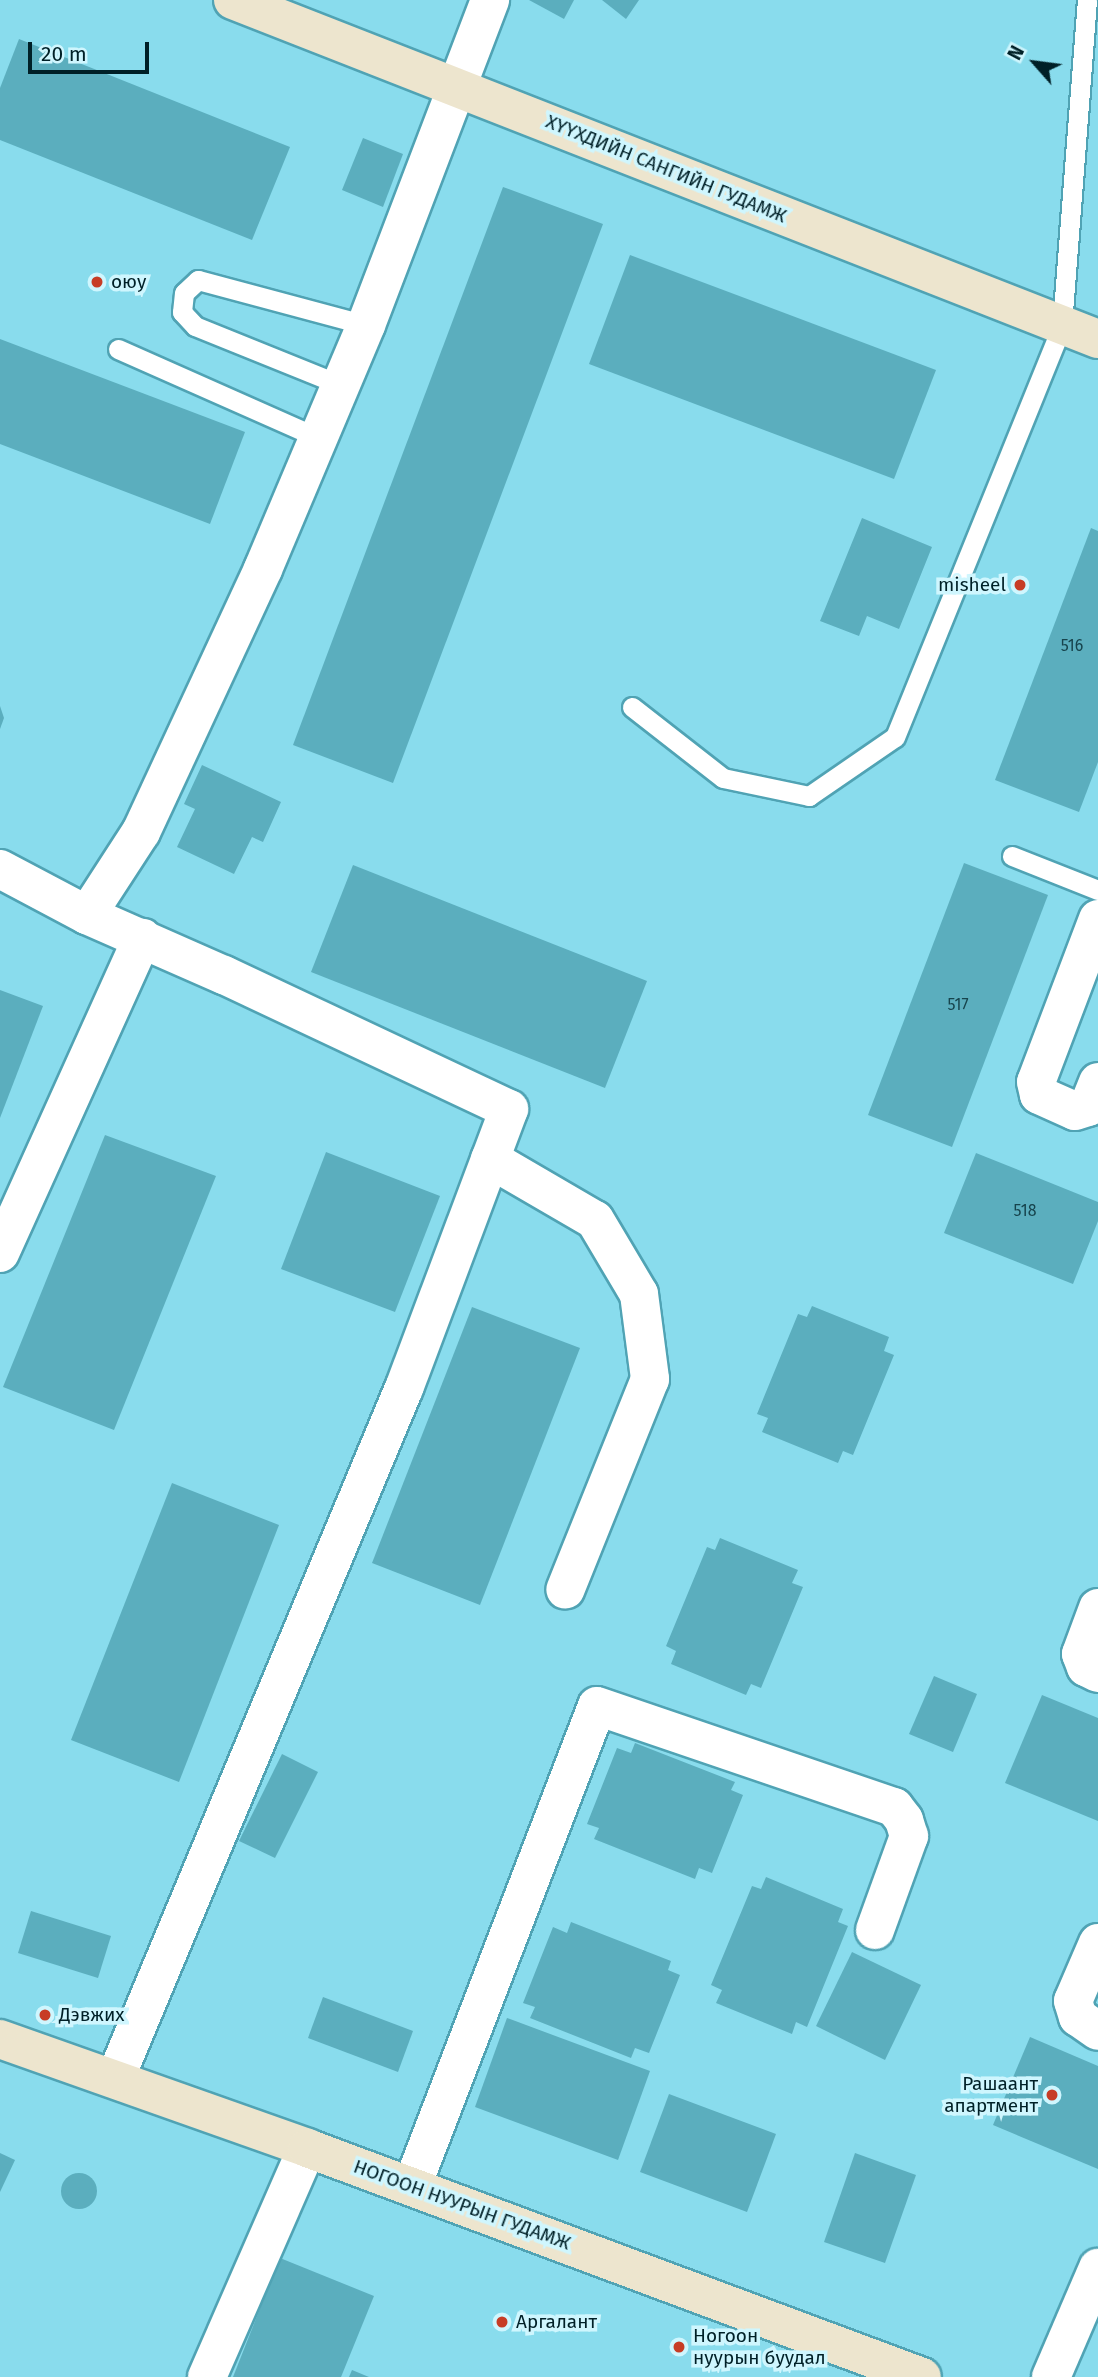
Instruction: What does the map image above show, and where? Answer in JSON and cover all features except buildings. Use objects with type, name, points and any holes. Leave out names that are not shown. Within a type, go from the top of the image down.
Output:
[{"type":"main road","name":"ХҮҮХДИЙН САНГИЙН ГУДАМЖ","points":[[233,0],[459,86],[1098,339]]},
{"type":"main road","name":"НОГООН НУУРЫН ГУДАМЖ","points":[[0,2039],[412,2186],[922,2377]]},
{"type":"street","points":[[87,915],[141,832],[262,569],[366,325],[490,0]]},
{"type":"street","points":[[0,869],[87,915],[509,1109],[404,1388],[115,2079]]},
{"type":"street","points":[[1098,919],[1036,1082],[1039,1095],[1075,1111],[1088,1107],[1098,1082]]},
{"type":"street","points":[[0,1253],[142,938]]},
{"type":"street","points":[[490,1159],[595,1220],[639,1294],[650,1378],[565,1590]]},
{"type":"street","points":[[1098,1608],[1081,1654],[1086,1667],[1098,1673]]},
{"type":"street","points":[[412,2186],[597,1706],[894,1807],[904,1820],[909,1836],[875,1930]]},
{"type":"street","points":[[1098,1943],[1073,2001],[1078,2017],[1098,2031]]},
{"type":"street","points":[[207,2377],[307,2148]]},
{"type":"street","points":[[1051,2377],[1098,2267]]},
{"type":"lane","points":[[632,707],[723,778],[809,796],[895,737],[1062,325],[1087,0]]},
{"type":"lane","points":[[341,385],[195,326],[182,312],[184,293],[198,280],[366,325]]},
{"type":"lane","points":[[118,349],[318,438]]},
{"type":"lane","points":[[1012,856],[1098,890]]},
{"type":"place","name":"оюу","points":[[97,282]]},
{"type":"place","name":"misheel","points":[[1020,585]]},
{"type":"place","name":"Дэвжих","points":[[45,2015]]},
{"type":"place","name":"Рашаант апартмент","points":[[1052,2095]]},
{"type":"place","name":"Аргалант","points":[[502,2322]]},
{"type":"place","name":"Ногоон нуурын буудал","points":[[679,2347]]}]
